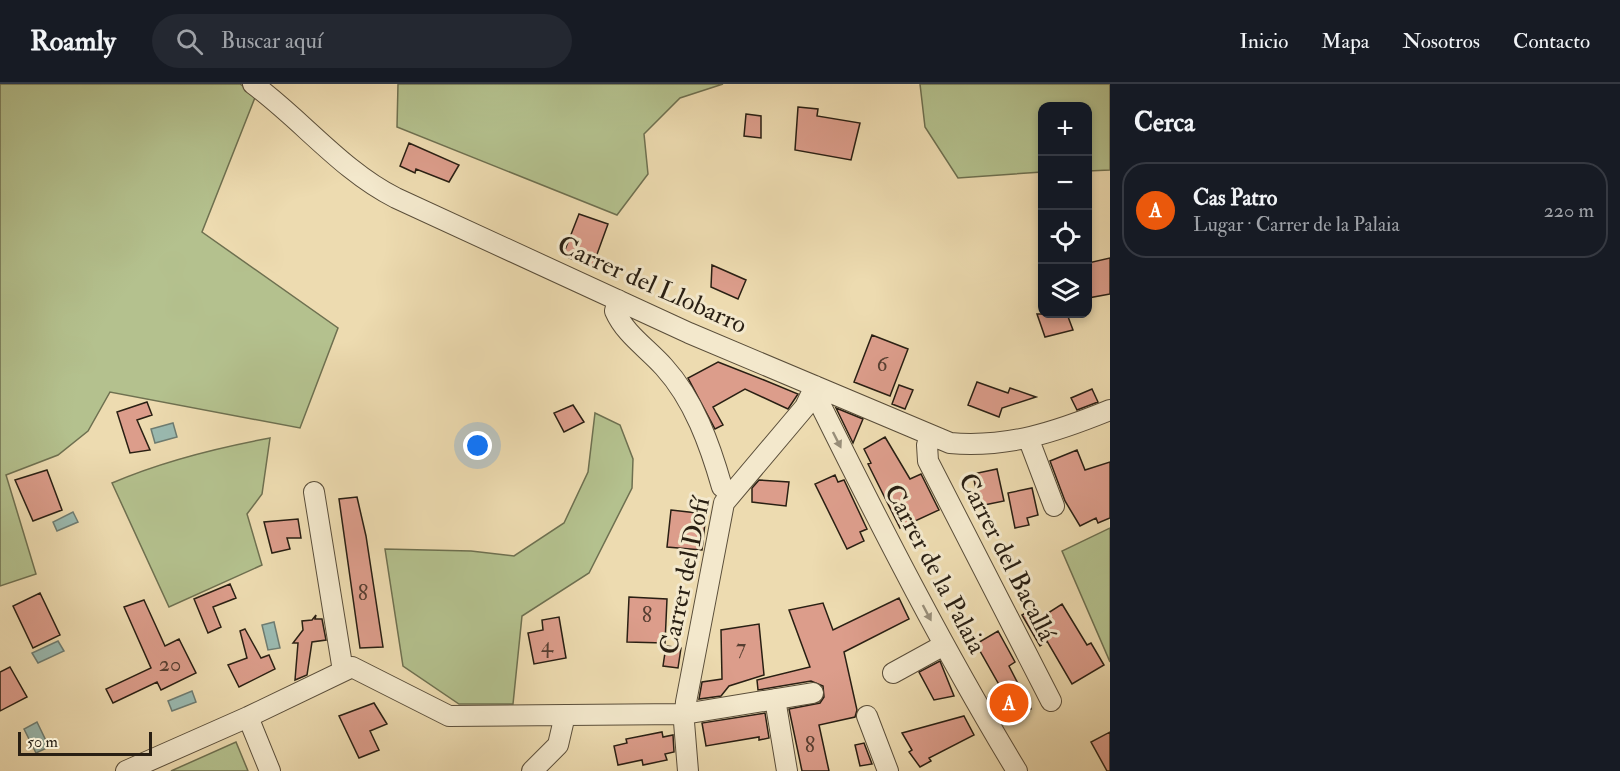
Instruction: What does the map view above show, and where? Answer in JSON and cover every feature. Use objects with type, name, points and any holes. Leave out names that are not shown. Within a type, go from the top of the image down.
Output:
[{"type":"street","name":"Carrer del Llobarro","points":[[254,84],[284,106],[369,184],[618,300],[950,443],[978,446],[1029,440],[1064,429],[1110,410]]},
{"type":"street","points":[[618,300],[615,311],[620,324],[665,368],[696,414],[722,487]]},
{"type":"street","name":"Carrer de la Palaia","points":[[815,386],[822,408],[944,645],[1017,771]]},
{"type":"street","name":"Carrer del Dofí","points":[[688,771],[684,714],[724,503],[805,407],[815,386]]},
{"type":"street","name":"Carrer del Bacallá","points":[[930,435],[927,445],[928,461],[1051,701]]},
{"type":"street","points":[[1029,440],[1054,506]]},
{"type":"street","points":[[314,492],[343,671]]},
{"type":"street","points":[[893,674],[944,645]]},
{"type":"street","points":[[126,771],[248,717],[352,667],[449,716],[684,714],[813,693]]},
{"type":"street","points":[[775,699],[787,771]]},
{"type":"street","points":[[532,771],[558,745],[565,715]]},
{"type":"street","points":[[867,716],[888,771]]},
{"type":"street","points":[[248,717],[270,771]]},
{"type":"green space","points":[[0,84],[240,84],[256,95],[202,232],[338,328],[300,428],[110,392],[88,431],[58,455],[6,475],[36,574],[0,586]]},
{"type":"green space","points":[[398,84],[723,84],[680,98],[644,134],[648,174],[617,215],[397,127]]},
{"type":"green space","points":[[920,84],[1110,84],[1110,170],[1092,171],[1092,102],[1038,102],[1038,172],[958,178],[925,127]]},
{"type":"green space","points":[[595,413],[620,425],[633,459],[632,488],[589,573],[522,616],[513,704],[459,704],[403,666],[385,549],[471,551],[514,556],[564,523],[588,472]]},
{"type":"green space","points":[[270,438],[262,494],[247,514],[262,565],[169,607],[112,483],[190,456]]},
{"type":"green space","points":[[1110,528],[1110,662],[1062,551]]},
{"type":"green space","points":[[236,742],[248,771],[171,771]]},
{"type":"water","points":[[173,423],[177,437],[155,443],[151,429]]},
{"type":"water","points":[[73,512],[78,522],[57,531],[53,522]]},
{"type":"water","points":[[274,622],[280,648],[268,650],[262,625]]},
{"type":"water","points":[[58,641],[64,651],[38,663],[32,653]]},
{"type":"water","points":[[192,691],[196,702],[172,711],[168,701]]},
{"type":"water","points":[[37,722],[49,747],[36,753],[24,729]]},
{"type":"building","points":[[798,107],[818,109],[817,116],[860,123],[851,160],[795,150]]},
{"type":"building","points":[[746,114],[761,116],[761,138],[744,136]]},
{"type":"building","points":[[409,143],[459,165],[449,182],[416,169],[415,173],[400,166]]},
{"type":"building","points":[[579,214],[608,224],[592,268],[563,255]]},
{"type":"building","points":[[1110,258],[1110,294],[1092,297],[1092,262]]},
{"type":"building","points":[[712,265],[746,280],[738,299],[711,287]]},
{"type":"building","points":[[1038,318],[1068,318],[1073,330],[1045,337]]},
{"type":"building","points":[[872,335],[908,349],[890,396],[854,382]]},
{"type":"building","points":[[718,362],[798,394],[788,409],[745,389],[713,407],[723,425],[715,429],[688,378]]},
{"type":"building","points":[[977,382],[1008,393],[1010,388],[1036,397],[1002,408],[999,417],[968,405]]},
{"type":"building","points":[[899,385],[913,390],[905,409],[892,404]]},
{"type":"building","points":[[1092,389],[1098,402],[1077,410],[1071,398]]},
{"type":"building","points":[[147,402],[152,415],[137,420],[150,450],[130,453],[117,412]]},
{"type":"building","points":[[573,405],[584,422],[564,432],[554,413]]},
{"type":"building","points":[[836,408],[863,419],[853,443]]},
{"type":"building","points":[[885,437],[910,479],[921,474],[939,510],[900,528],[868,464],[871,463],[864,449]]},
{"type":"building","points":[[1077,450],[1085,470],[1110,462],[1110,518],[1098,523],[1096,518],[1080,526],[1065,501],[1050,461]]},
{"type":"building","points":[[997,469],[1004,501],[979,506],[973,474]]},
{"type":"building","points":[[47,470],[62,510],[33,521],[15,480]]},
{"type":"building","points":[[835,475],[838,482],[844,480],[867,529],[860,532],[864,541],[847,549],[815,484]]},
{"type":"building","points":[[759,480],[789,482],[786,506],[752,502],[752,488]]},
{"type":"building","points":[[1032,488],[1038,515],[1027,518],[1029,525],[1015,528],[1008,493]]},
{"type":"building","points":[[357,497],[366,536],[383,647],[360,648],[339,499]]},
{"type":"building","points":[[671,510],[706,514],[702,550],[667,547]]},
{"type":"building","points":[[298,519],[301,538],[287,538],[290,549],[272,553],[264,522]]},
{"type":"building","points":[[230,584],[236,598],[213,607],[221,627],[208,633],[194,599]]},
{"type":"building","points":[[40,593],[60,635],[33,648],[13,606]]},
{"type":"building","points":[[629,597],[667,599],[665,643],[627,642]]},
{"type":"building","points":[[899,598],[909,619],[844,652],[857,710],[855,717],[819,725],[829,771],[802,771],[789,709],[820,703],[824,697],[823,686],[811,681],[758,690],[757,680],[810,667],[789,610],[823,603],[833,630]]},
{"type":"building","points":[[144,600],[165,646],[179,639],[196,673],[161,690],[157,682],[113,703],[106,689],[151,668],[124,607]]},
{"type":"building","points":[[1062,604],[1087,645],[1091,643],[1104,665],[1072,684],[1047,641],[1040,646],[1022,615],[1036,607],[1042,617]]},
{"type":"building","points":[[316,615],[315,619],[322,619],[326,640],[312,642],[307,675],[295,680],[298,643],[293,643],[303,630],[302,621],[312,620]]},
{"type":"building","points":[[559,617],[566,658],[534,664],[528,633],[543,630],[542,620]]},
{"type":"building","points":[[759,624],[764,675],[729,686],[721,696],[699,699],[702,682],[722,679],[721,630]]},
{"type":"building","points":[[245,629],[261,658],[269,655],[275,669],[239,687],[228,665],[247,658],[240,631]]},
{"type":"building","points":[[998,631],[1015,662],[1009,666],[1031,709],[1003,723],[988,697],[1002,690],[976,644]]},
{"type":"building","points":[[666,646],[681,648],[678,668],[663,666]]},
{"type":"building","points":[[940,661],[954,696],[934,700],[919,672]]},
{"type":"building","points":[[10,667],[27,697],[0,711],[0,672]]},
{"type":"building","points":[[374,703],[387,724],[370,731],[379,750],[359,758],[339,716]]},
{"type":"building","points":[[765,713],[769,738],[759,740],[759,737],[706,746],[702,723]]},
{"type":"building","points":[[964,716],[974,735],[929,758],[931,761],[920,767],[909,752],[912,750],[902,733]]},
{"type":"building","points":[[662,732],[663,737],[673,735],[674,752],[665,754],[667,760],[643,765],[642,760],[618,765],[614,746],[627,743],[626,739]]},
{"type":"building","points":[[1110,732],[1110,771],[1107,771],[1091,742]]},
{"type":"building","points":[[864,743],[872,764],[860,766],[855,745]]},
{"type":"place","name":"Cas Patro","points":[[1009,703]]}]
